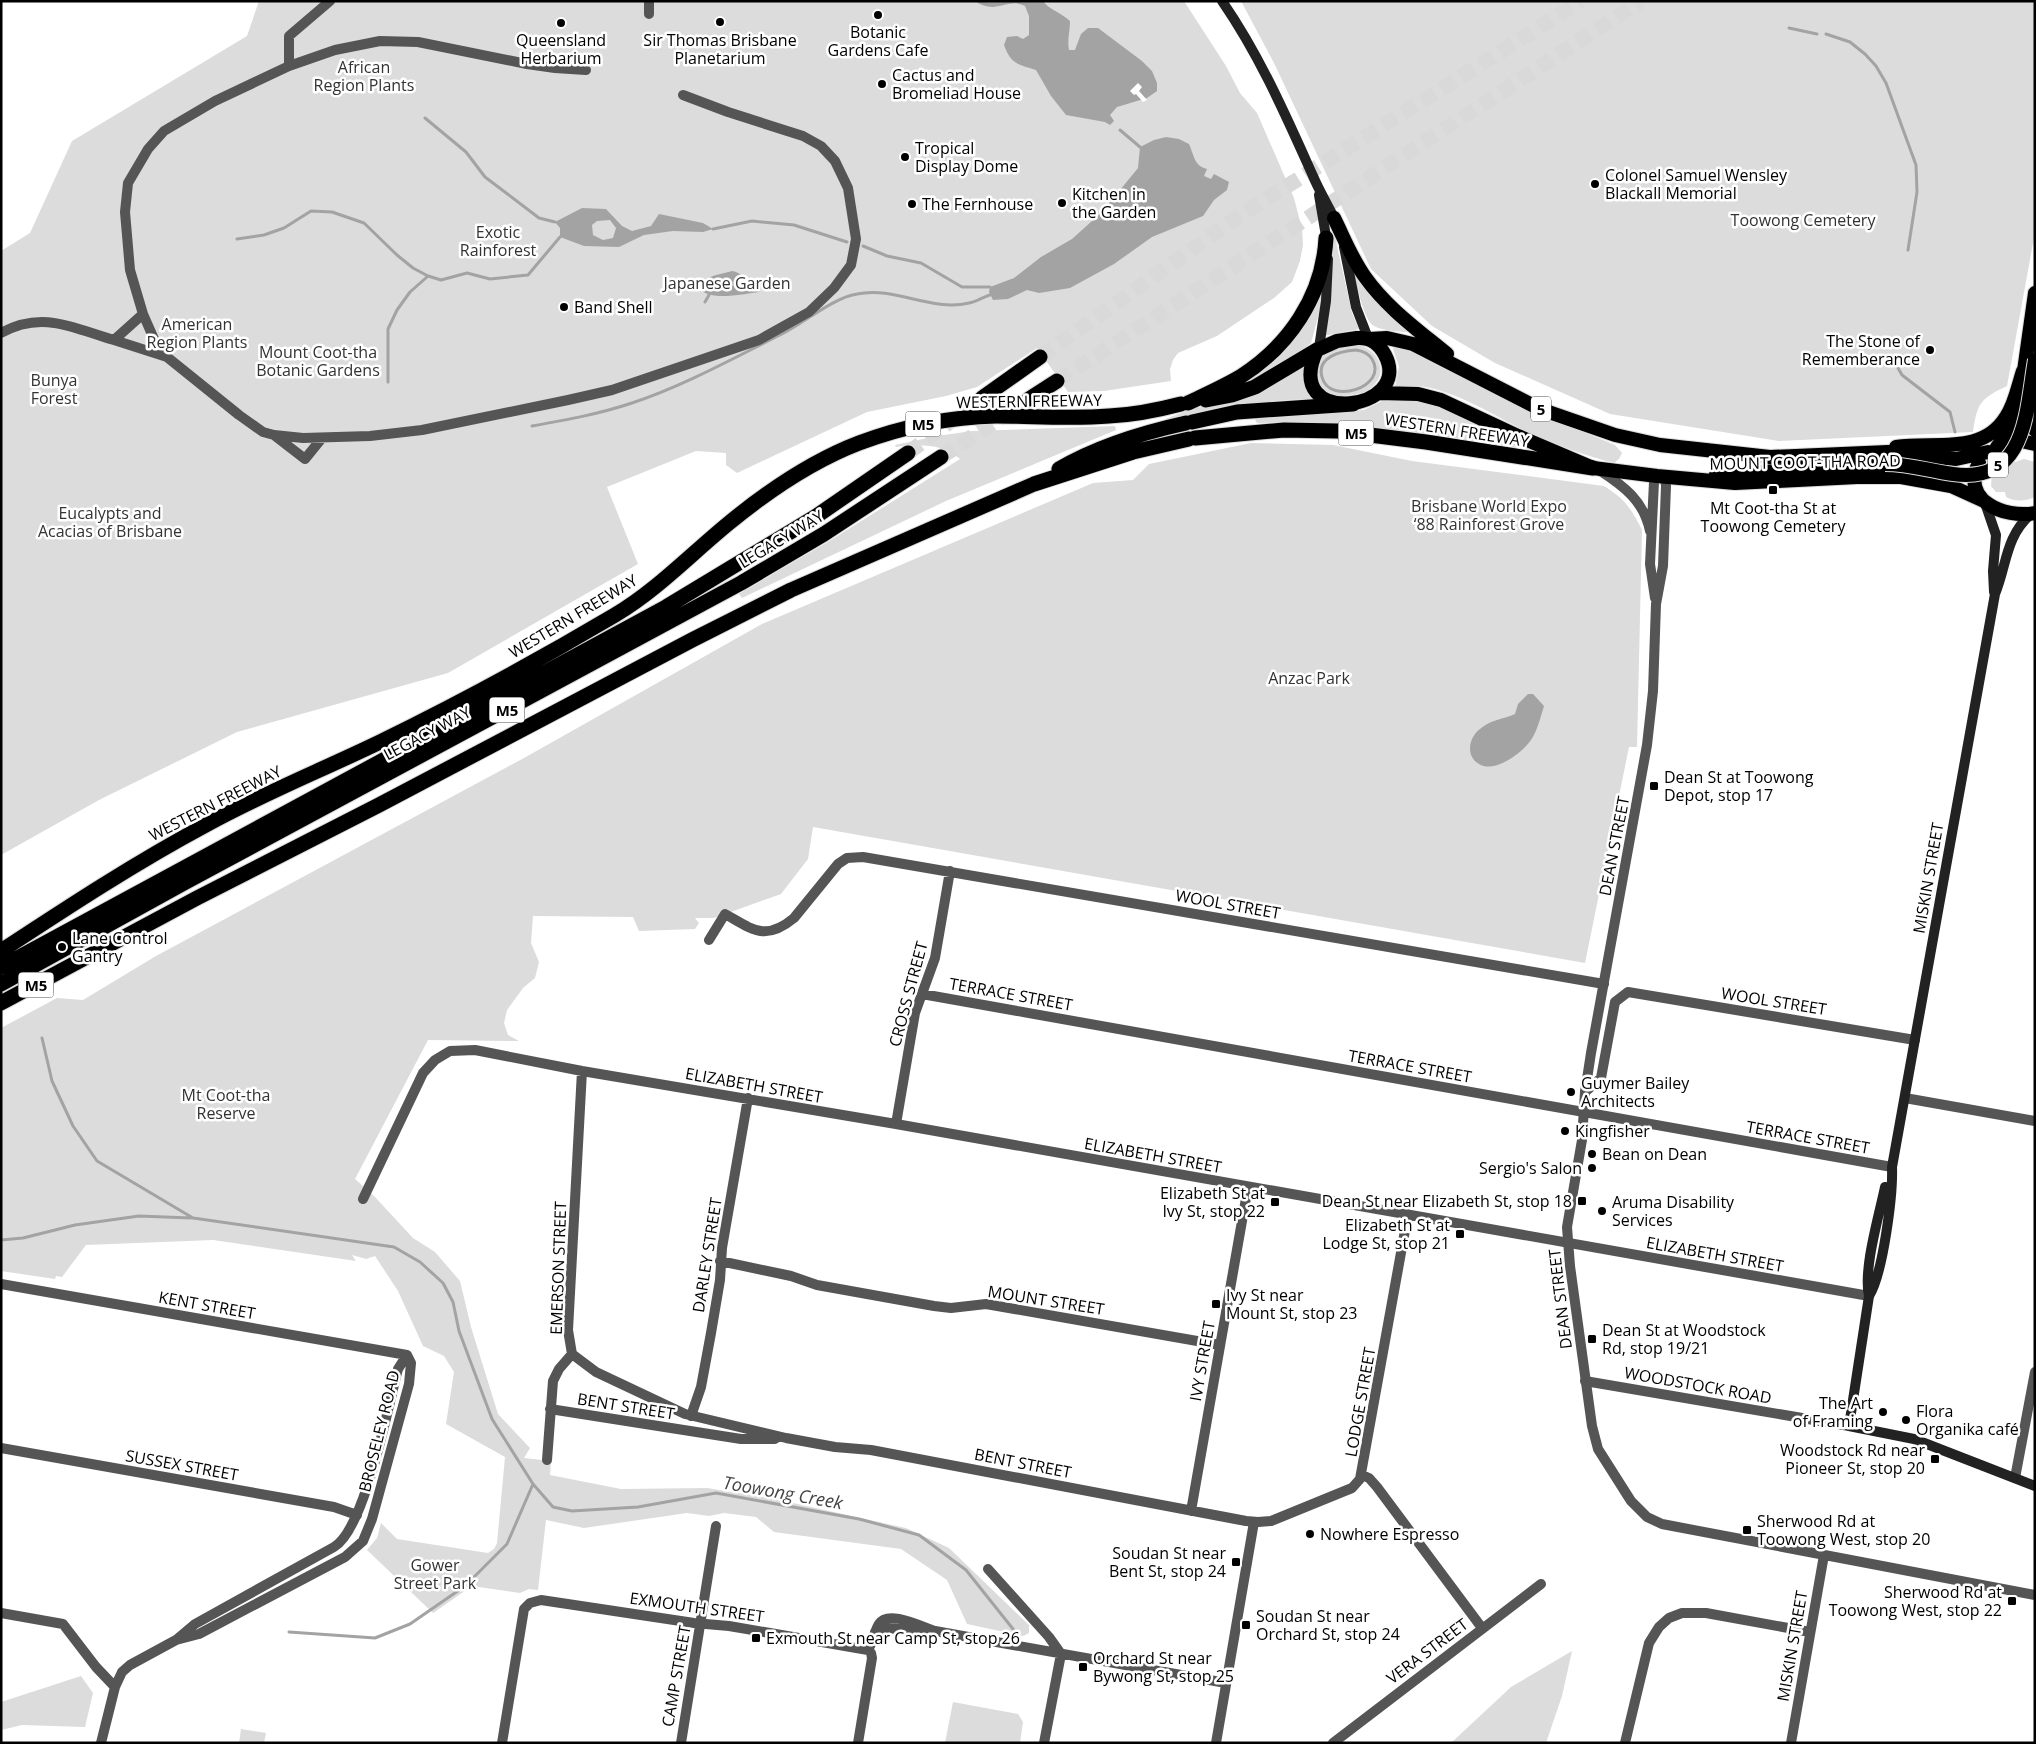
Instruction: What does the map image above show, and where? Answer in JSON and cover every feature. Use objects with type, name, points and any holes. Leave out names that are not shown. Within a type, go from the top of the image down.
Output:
[{"type":"highway","points":[[1334,218],[1356,263],[1374,288],[1407,321],[1471,374]]},
{"type":"highway","points":[[1185,404],[1246,372],[1278,345],[1292,330],[1319,282],[1324,262],[1326,238]]},
{"type":"highway","name":"5","points":[[1870,452],[1901,446],[1965,444],[1991,434],[2006,417],[2023,370],[2035,293]]},
{"type":"highway","name":"MOUNT COOT-THA ROAD","points":[[1369,339],[1387,338],[1412,344],[1540,409],[1587,427],[1630,439],[1680,448],[1763,457],[1888,452],[1951,459],[1974,456],[2017,442],[2035,444]]},
{"type":"highway","points":[[1034,484],[1082,455],[1152,431],[1237,412],[1353,404],[1369,400],[1379,393],[1388,379],[1389,367],[1383,351],[1369,339]]},
{"type":"highway","name":"5","points":[[1318,349],[1342,340],[1369,339]]},
{"type":"highway","points":[[1318,349],[1311,363],[1310,374],[1314,389],[1328,401],[1353,404]]},
{"type":"highway","name":"WESTERN FREEWAY","points":[[1,951],[124,872],[207,824],[417,723],[573,639],[619,612],[662,581],[730,522],[784,482],[829,456],[858,443],[892,432],[943,421],[993,416],[1111,416],[1232,395],[1255,387],[1318,349]]},
{"type":"highway","points":[[982,398],[1040,357]]},
{"type":"highway","name":"5","points":[[1682,479],[1742,473],[1885,464],[1921,467],[1952,474],[1982,473],[1999,464],[2013,452],[2022,434],[2035,360]]},
{"type":"highway","points":[[1984,502],[1976,489],[1975,478],[1978,464],[2011,431],[2017,418],[2023,370]]},
{"type":"highway","points":[[1029,399],[1058,381]]},
{"type":"highway","name":"MOUNT COOT-THA ROAD","points":[[1379,393],[1413,393],[1441,400],[1518,436],[1594,468],[1661,477],[1735,483],[1857,477],[1901,477],[1950,486],[2008,513],[2033,514]]},
{"type":"highway","points":[[2035,405],[2035,430]]},
{"type":"highway","name":"WESTERN FREEWAY","points":[[1,1003],[197,898],[743,614],[824,574],[1034,484],[1133,452],[1192,439],[1284,430],[1338,431],[1388,437],[1594,468]]},
{"type":"highway","name":"LEGACY WAY","points":[[1,967],[666,607],[815,517],[908,453]]},
{"type":"highway","name":"LEGACY WAY","points":[[1,984],[733,588],[824,534],[941,457]]},
{"type":"main road","points":[[1222,1],[1249,42],[1273,86],[1334,218],[1344,244],[1356,307],[1369,339]]},
{"type":"main road","points":[[1318,186],[1326,238],[1328,288],[1318,349]]},
{"type":"main road","name":"MISKIN STREET","points":[[1984,502],[1996,532],[1993,571],[1995,594]]},
{"type":"main road","name":"MISKIN STREET","points":[[1849,1426],[1869,1296],[1875,1285],[1883,1247],[1893,1180],[1892,1167],[1995,594],[2013,536],[2020,525],[2033,514]]},
{"type":"main road","name":"WOODSTOCK ROAD","points":[[1849,1426],[1914,1439],[2035,1486]]},
{"type":"street","points":[[290,66],[289,36],[330,1]]},
{"type":"street","points":[[649,1],[649,14]]},
{"type":"street","points":[[322,438],[305,459],[274,436],[263,432],[239,415],[167,357],[154,339],[143,314],[130,270],[125,212],[128,183],[140,162],[164,131],[215,101],[290,66],[335,50],[380,41],[418,42],[527,64],[586,70]]},
{"type":"street","points":[[274,436],[322,438],[370,436],[422,430],[612,390],[759,340],[809,312],[834,288],[851,265],[856,238],[848,188],[835,161],[821,146],[803,136],[728,112],[683,94]]},
{"type":"street","points":[[114,340],[143,314]]},
{"type":"street","points":[[1,333],[27,323],[50,321],[167,357]]},
{"type":"street","points":[[1594,468],[1621,485],[1640,504],[1647,520],[1651,542]]},
{"type":"street","name":"DEAN STREET","points":[[1661,477],[1654,482],[1663,566],[1656,604],[1652,691],[1647,745],[1585,1092],[1582,1140],[1568,1217],[1568,1244],[1585,1381],[1592,1426],[1598,1449],[1631,1501],[1647,1517],[1672,1527],[1824,1555]]},
{"type":"street","name":"DEAN STREET","points":[[1656,604],[1651,570],[1651,542],[1659,518]]},
{"type":"street","name":"WOOL STREET","points":[[709,940],[725,914],[756,931],[764,932],[788,923],[838,864],[847,858],[863,857],[1604,984]]},
{"type":"street","name":"CROSS STREET","points":[[896,1124],[915,1013],[935,958],[950,871]]},
{"type":"street","name":"WOOL STREET","points":[[1585,1092],[1601,1078],[1615,1002],[1628,992],[1915,1040]]},
{"type":"street","name":"TERRACE STREET","points":[[922,994],[1892,1167]]},
{"type":"street","name":"ELIZABETH STREET","points":[[363,1199],[423,1073],[434,1060],[450,1051],[475,1050],[582,1071],[748,1098],[1869,1296]]},
{"type":"street","name":"EMERSON STREET","points":[[547,1460],[550,1409],[555,1376],[572,1354],[568,1330],[582,1071]]},
{"type":"street","name":"DARLEY STREET","points":[[691,1416],[702,1380],[720,1280],[720,1261],[748,1098]]},
{"type":"street","points":[[1905,1098],[2035,1121]]},
{"type":"street","name":"IVY STREET","points":[[1191,1511],[1248,1187]]},
{"type":"street","name":"LODGE STREET","points":[[1254,1522],[1276,1519],[1346,1490],[1355,1486],[1362,1475],[1408,1214]]},
{"type":"street","name":"MOUNT STREET","points":[[720,1261],[791,1276],[817,1285],[934,1306],[951,1308],[986,1304],[1220,1345]]},
{"type":"street","name":"KENT STREET","points":[[1,1284],[407,1355]]},
{"type":"street","name":"BENT STREET","points":[[572,1354],[596,1372],[691,1416],[786,1438],[835,1447],[872,1450],[1254,1522]]},
{"type":"street","name":"BROSELEY ROAD","points":[[101,1743],[115,1687],[119,1677],[127,1667],[176,1640],[194,1624],[338,1544],[346,1535],[364,1497],[398,1369],[407,1355],[410,1359],[411,1368],[407,1390],[372,1520],[367,1535],[361,1544],[339,1561],[199,1634],[176,1640]]},
{"type":"street","points":[[2015,1478],[2032,1403],[2035,1372]]},
{"type":"street","name":"WOODSTOCK ROAD","points":[[1585,1381],[1849,1426]]},
{"type":"street","name":"BENT STREET","points":[[550,1409],[741,1439],[786,1438]]},
{"type":"street","name":"SUSSEX STREET","points":[[1,1448],[334,1507],[357,1515]]},
{"type":"street","points":[[1362,1475],[1369,1478],[1377,1487],[1482,1628]]},
{"type":"street","points":[[1216,1743],[1254,1522]]},
{"type":"street","name":"CAMP STREET","points":[[680,1743],[716,1526]]},
{"type":"street","points":[[1824,1555],[2035,1595]]},
{"type":"street","name":"MISKIN STREET","points":[[1791,1743],[1824,1555]]},
{"type":"street","points":[[988,1569],[1049,1637],[1061,1654],[1044,1743]]},
{"type":"street","name":"VERA STREET","points":[[1332,1743],[1541,1584]]},
{"type":"street","name":"EXMOUTH STREET","points":[[502,1743],[524,1608],[530,1603],[541,1600],[729,1626],[868,1650]]},
{"type":"street","points":[[1625,1743],[1648,1643],[1658,1626],[1669,1618],[1682,1613],[1706,1612],[1810,1632]]},
{"type":"street","points":[[1,1613],[63,1624],[98,1670],[115,1687]]},
{"type":"street","points":[[858,1743],[872,1658],[868,1650],[876,1632],[885,1628],[935,1631],[1226,1683]]},
{"type":"green space","name":"Mount Coot-tha Botanic Gardens","points":[[259,1],[1184,1],[1226,66],[1240,93],[1257,113],[1294,198],[1302,229],[1303,245],[1300,261],[1292,282],[1274,298],[1217,336],[1178,353],[1170,369],[1171,381],[1104,391],[1068,392],[1037,348],[977,387],[946,396],[867,412],[737,473],[726,465],[726,453],[696,451],[607,487],[638,564],[448,673],[237,732],[99,800],[1,855],[1,251],[30,233],[72,141],[247,36]]},
{"type":"green space","name":"Toowong Cemetery","points":[[1241,1],[2035,1],[2035,232],[2007,386],[1991,394],[1982,403],[1976,414],[1973,432],[1779,441],[1610,414],[1495,363],[1432,326],[1371,269],[1274,63]]},
{"type":"green space","points":[[1331,232],[1335,237],[1352,313],[1359,329],[1324,336],[1329,237]]},
{"type":"green space","points":[[1353,271],[1413,333],[1383,329],[1374,326],[1370,322],[1364,309]]},
{"type":"green space","points":[[1322,284],[1321,306],[1311,343],[1272,371],[1241,385]]},
{"type":"green space","points":[[1356,345],[1370,350],[1379,361],[1380,374],[1377,381],[1370,389],[1359,394],[1334,395],[1322,387],[1316,377],[1322,355],[1335,349]]},
{"type":"green space","points":[[1394,347],[1415,351],[1517,404],[1615,445],[1622,453],[1614,463],[1573,451],[1544,439],[1468,401],[1440,391],[1422,386],[1395,387],[1399,367]]},
{"type":"green space","points":[[1306,361],[1305,379],[1314,399],[1285,400],[1224,409],[1160,424],[1163,420],[1191,409],[1236,400]]},
{"type":"green space","points":[[1416,397],[1453,410],[1532,448],[1531,450],[1517,449],[1366,426],[1299,422],[1257,423],[1255,420],[1257,418],[1364,410],[1388,398]]},
{"type":"green space","points":[[1115,426],[1116,430],[946,501],[742,598],[739,594],[831,540],[960,459],[938,447],[912,445],[896,447],[895,445],[972,431]]},
{"type":"green space","name":"Anzac Park","points":[[1251,443],[1333,445],[1412,461],[1604,486],[1617,495],[1631,510],[1642,530],[1637,747],[1629,747],[1585,963],[813,827],[808,859],[781,894],[714,918],[695,918],[699,923],[695,929],[639,931],[633,917],[533,916],[531,943],[539,962],[535,978],[523,988],[507,1010],[504,1023],[508,1035],[519,1041],[428,1040],[355,1179],[374,1196],[413,1238],[435,1252],[460,1281],[471,1327],[498,1414],[530,1448],[524,1458],[551,1461],[550,1475],[621,1489],[707,1488],[775,1499],[906,1528],[949,1548],[1029,1625],[1029,1633],[1023,1636],[967,1624],[947,1580],[901,1549],[774,1532],[756,1517],[724,1513],[709,1516],[687,1513],[584,1528],[546,1520],[538,1590],[529,1589],[520,1593],[472,1586],[433,1613],[367,1550],[377,1538],[381,1523],[397,1539],[488,1553],[494,1549],[497,1543],[505,1457],[446,1424],[454,1372],[444,1356],[423,1346],[398,1291],[375,1256],[366,1259],[352,1255],[356,1261],[213,1240],[86,1245],[62,1277],[56,1276],[55,1279],[1,1271],[1,1028],[57,998],[83,1000],[156,956],[524,758],[762,624],[1093,483],[1133,480],[1149,464]]},
{"type":"green space","points":[[2012,459],[2015,462],[2024,459],[2035,462],[2035,497],[2013,500],[2006,497],[2005,492],[1996,492],[1991,486],[1992,471]]},
{"type":"green space","points":[[1572,1651],[1562,1696],[1546,1743],[1451,1743],[1511,1687]]},
{"type":"green space","points":[[81,1676],[93,1693],[85,1727],[22,1725],[1,1730],[1,1702]]},
{"type":"green space","points":[[953,1702],[1018,1714],[1023,1722],[1020,1743],[945,1743]]},
{"type":"green space","points":[[241,1729],[266,1733],[264,1743],[239,1743]]},
{"type":"shaded area","points":[[974,1],[1043,1],[1070,21],[1069,50],[1075,50],[1081,34],[1088,28],[1098,28],[1142,61],[1152,71],[1157,83],[1157,91],[1147,98],[1117,107],[1110,115],[1114,121],[1110,125],[1105,122],[1066,115],[1051,96],[1036,70],[1012,60],[1004,45],[1007,37],[1017,36],[1023,39],[1029,35],[1029,16],[1025,6],[1013,3],[990,7]]},
{"type":"shaded area","points":[[1166,137],[1179,139],[1189,144],[1197,163],[1207,169],[1204,176],[1211,179],[1214,174],[1229,182],[1227,190],[1214,200],[1203,216],[1152,237],[1114,264],[1070,288],[1039,293],[1027,290],[1008,299],[993,300],[989,292],[990,287],[1014,278],[1041,257],[1072,239],[1102,212],[1138,168],[1140,147],[1154,140]]},
{"type":"shaded area","points":[[582,208],[606,209],[622,226],[632,231],[651,226],[659,214],[703,223],[713,229],[703,232],[673,231],[644,235],[619,247],[584,246],[560,237],[560,228],[555,222]],"holes":[[[610,220],[616,228],[613,238],[603,240],[593,235],[592,225],[597,221]]]},
{"type":"shaded area","points":[[732,271],[739,273],[749,282],[756,285],[762,280],[765,282],[759,292],[737,295],[712,295],[701,290],[704,281],[708,278]]},
{"type":"shaded area","points":[[1528,694],[1533,694],[1544,706],[1533,737],[1523,749],[1505,762],[1491,766],[1479,764],[1470,752],[1471,741],[1476,732],[1488,724],[1515,714],[1518,704]]},
{"type":"pier","points":[[1138,83],[1142,87],[1139,91],[1147,100],[1143,102],[1136,94],[1134,95],[1130,91]]},
{"type":"waterway","points":[[1789,28],[1817,34]]},
{"type":"waterway","points":[[1826,34],[1850,42],[1865,54],[1876,66],[1886,83],[1916,165],[1917,192],[1908,250]]},
{"type":"waterway","points":[[425,118],[466,152],[485,177],[539,218],[555,222]]},
{"type":"waterway","points":[[1120,130],[1140,147]]},
{"type":"waterway","points":[[237,239],[264,235],[284,228],[311,211],[332,212],[364,223],[413,268],[441,280],[467,273],[490,279],[528,275],[560,237]]},
{"type":"waterway","points":[[713,229],[752,221],[794,225],[847,242]]},
{"type":"waterway","points":[[863,246],[887,256],[921,263],[962,287],[990,287]]},
{"type":"waterway","points":[[388,382],[388,329],[397,310],[410,292],[427,277]]},
{"type":"waterway","points":[[532,426],[607,410],[670,389],[780,335],[847,296],[871,292],[885,293],[927,302],[955,305],[972,302],[990,295]]},
{"type":"waterway","points":[[705,302],[709,295]]},
{"type":"waterway","points":[[1356,350],[1369,355],[1372,359],[1375,369],[1372,378],[1365,385],[1345,391],[1335,390],[1327,386],[1322,377],[1321,370],[1326,360],[1331,356],[1356,350]]},
{"type":"waterway","points":[[1898,368],[1902,375],[1950,412],[1955,432]]},
{"type":"waterway","points":[[42,1038],[52,1081],[73,1126],[97,1161],[193,1218],[394,1247],[420,1262],[443,1283],[453,1302],[459,1331],[492,1419],[533,1484],[553,1507],[572,1511],[638,1507],[716,1493],[859,1519],[919,1535],[966,1570],[1013,1629]]},
{"type":"waterway","points":[[1,1240],[23,1238],[75,1225],[139,1216],[191,1218]]},
{"type":"waterway","name":"Toowong Creek","points":[[289,1632],[375,1638],[410,1624],[465,1586],[507,1544],[533,1484]]},
{"type":"tunnel","points":[[1040,357],[1238,217],[1581,1]]},
{"type":"tunnel","points":[[1057,381],[1641,1]]},
{"type":"tunnel","points":[[908,453],[982,398]]},
{"type":"tunnel","points":[[941,457],[1029,399]]},
{"type":"place","name":"Botanic Gardens Cafe","points":[[878,15]]},
{"type":"place","name":"Sir Thomas Brisbane Planetarium","points":[[720,22]]},
{"type":"place","name":"Queensland Herbarium","points":[[561,23]]},
{"type":"place","name":"Cactus and Bromeliad House","points":[[882,84]]},
{"type":"place","name":"Tropical Display Dome","points":[[905,157]]},
{"type":"place","name":"Colonel Samuel Wensley Blackall Memorial","points":[[1595,184]]},
{"type":"place","name":"Kitchen in the Garden","points":[[1062,203]]},
{"type":"place","name":"The Fernhouse","points":[[912,204]]},
{"type":"place","name":"Band Shell","points":[[564,307]]},
{"type":"place","name":"The Stone of Rememberance","points":[[1930,350]]},
{"type":"place","name":"Mt Coot-tha St at Toowong Cemetery","points":[[1773,490]]},
{"type":"place","name":"Dean St at Toowong Depot, stop 17","points":[[1654,786]]},
{"type":"place","name":"Lane Control Gantry","points":[[62,947]]},
{"type":"place","name":"Guymer Bailey Architects","points":[[1571,1092]]},
{"type":"place","name":"Kingfisher","points":[[1565,1131]]},
{"type":"place","name":"Bean on Dean","points":[[1592,1154]]},
{"type":"place","name":"Sergio's Salon","points":[[1592,1168]]},
{"type":"place","name":"Dean St near Elizabeth St, stop 18","points":[[1582,1201]]},
{"type":"place","name":"Elizabeth St at Ivy St, stop 22","points":[[1275,1202]]},
{"type":"place","name":"Aruma Disability Services","points":[[1602,1211]]},
{"type":"place","name":"Elizabeth St at Lodge St, stop 21","points":[[1460,1234]]},
{"type":"place","name":"Ivy St near Mount St, stop 23","points":[[1216,1304]]},
{"type":"place","name":"Dean St at Woodstock Rd, stop 19/21","points":[[1592,1339]]},
{"type":"place","name":"The Art of Framing","points":[[1883,1412]]},
{"type":"place","name":"Flora Organika café","points":[[1906,1420]]},
{"type":"place","name":"Woodstock Rd near Pioneer St, stop 20","points":[[1935,1459]]},
{"type":"place","name":"Sherwood Rd at Toowong West, stop 20","points":[[1747,1530]]},
{"type":"place","name":"Nowhere Espresso","points":[[1310,1534]]},
{"type":"place","name":"Soudan St near Bent St, stop 24","points":[[1236,1562]]},
{"type":"place","name":"Sherwood Rd at Toowong West, stop 22","points":[[2012,1601]]},
{"type":"place","name":"Soudan St near Orchard St, stop 24","points":[[1246,1625]]},
{"type":"place","name":"Exmouth St near Camp St, stop 26","points":[[756,1638]]},
{"type":"place","name":"Orchard St near Bywong St, stop 25","points":[[1083,1667]]},
{"type":"park label","name":"African Region Plants","points":[[364,76]]},
{"type":"park label","name":"Exotic Rainforest","points":[[498,241]]},
{"type":"park label","name":"Japanese Garden","points":[[727,283]]},
{"type":"park label","name":"American Region Plants","points":[[197,333]]},
{"type":"park label","name":"Bunya Forest","points":[[54,389]]},
{"type":"park label","name":"Brisbane World Expo ‘88 Rainforest Grove","points":[[1489,515]]},
{"type":"park label","name":"Eucalypts and Acacias of Brisbane","points":[[110,522]]},
{"type":"park label","name":"Mt Coot-tha Reserve","points":[[226,1104]]},
{"type":"park label","name":"Gower Street Park","points":[[435,1574]]}]
